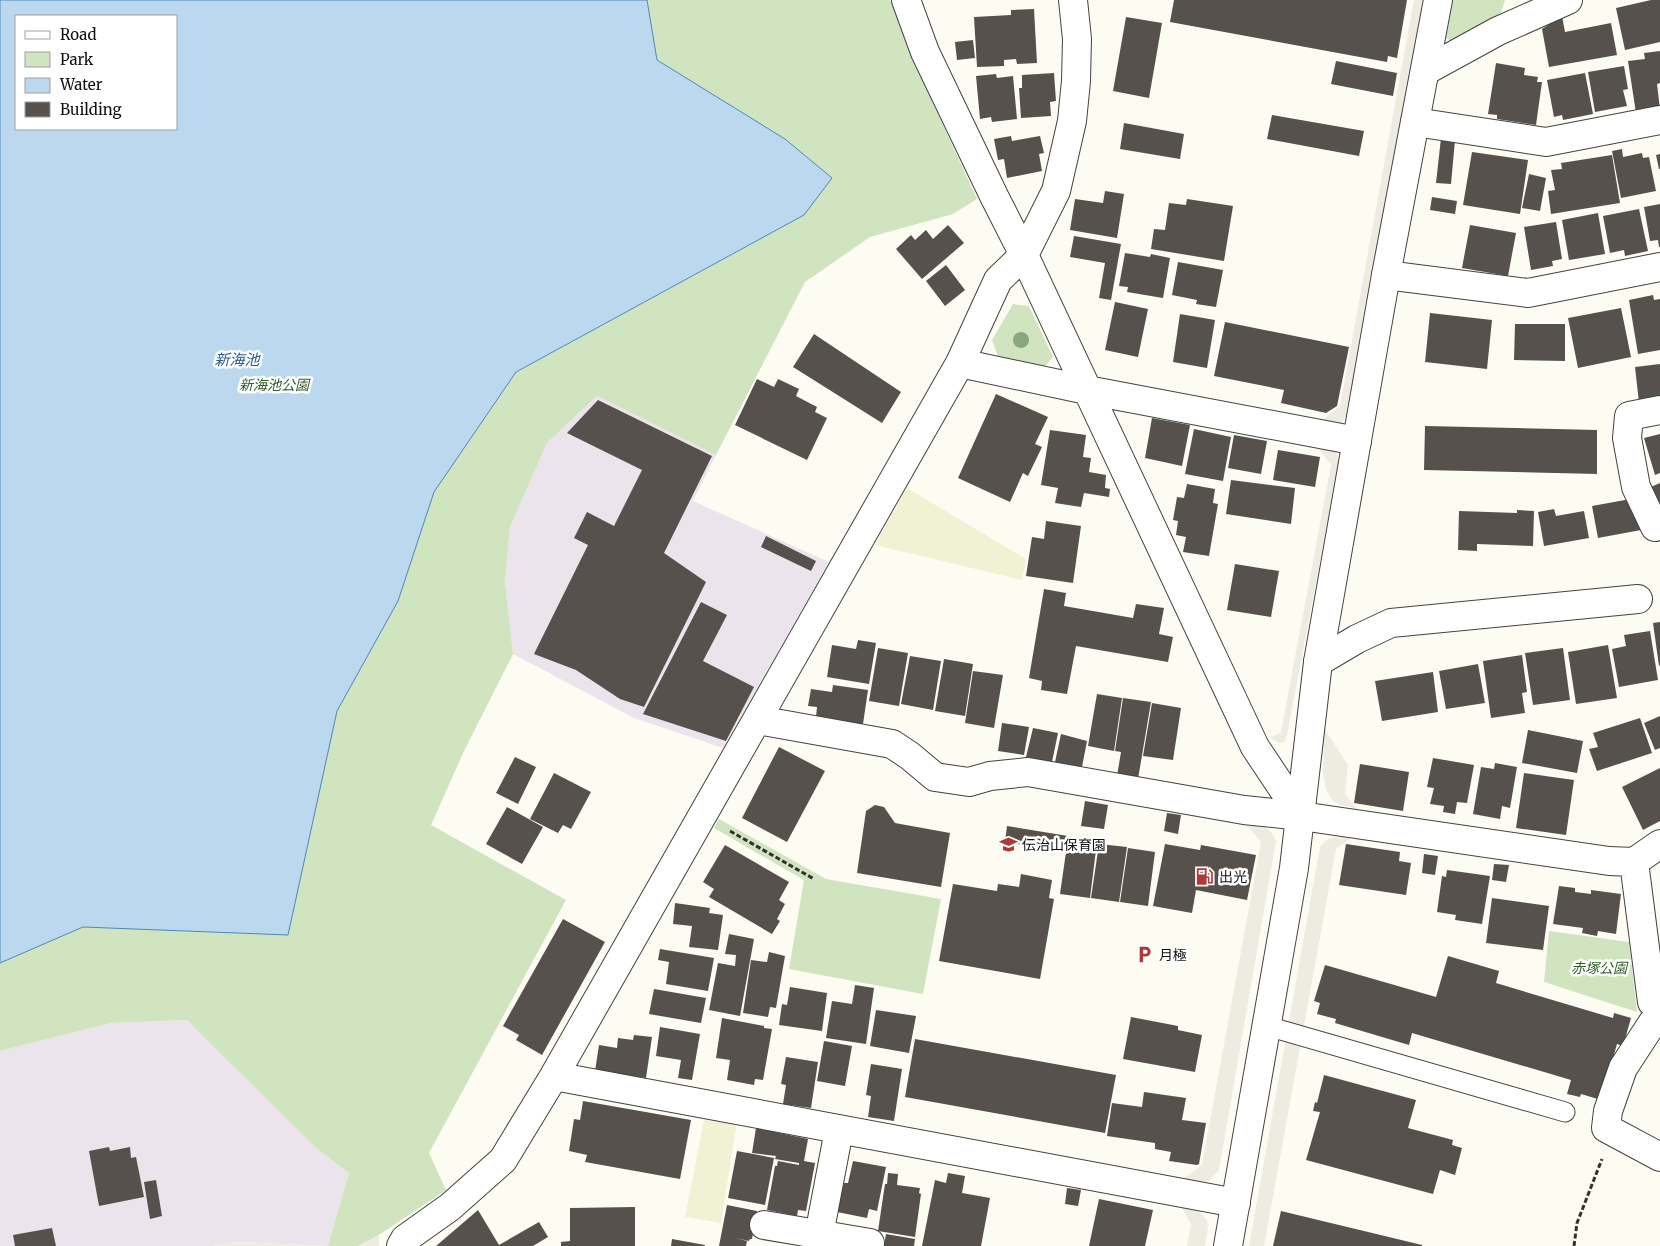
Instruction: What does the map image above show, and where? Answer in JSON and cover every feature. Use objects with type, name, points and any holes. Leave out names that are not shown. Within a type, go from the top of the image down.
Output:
[{"type":"street","points":[[906,0],[925,52],[1024,255],[1255,748],[1300,816]]},
{"type":"street","points":[[401,1246],[405,1239],[450,1207],[504,1160],[758,720],[960,363],[998,280],[1024,255],[1056,191],[1072,121],[1076,81],[1077,39],[1073,0]]},
{"type":"street","points":[[1228,1246],[1294,868],[1318,662],[1386,275],[1438,0]]},
{"type":"street","points":[[1425,71],[1498,31],[1568,0]]},
{"type":"street","points":[[1415,122],[1546,142],[1660,120]]},
{"type":"street","points":[[1386,275],[1528,293],[1660,267]]},
{"type":"street","points":[[960,363],[1087,390],[1357,440]]},
{"type":"street","points":[[1660,410],[1629,416],[1627,438],[1636,488],[1655,527],[1660,525]]},
{"type":"street","points":[[1318,662],[1357,639],[1391,623],[1638,599]]},
{"type":"street","points":[[758,720],[892,744],[935,777],[970,782],[990,776],[1028,772],[1244,810],[1300,816],[1609,861],[1634,862],[1660,844]]},
{"type":"street","points":[[1634,862],[1656,1011],[1652,1022],[1623,1068],[1608,1111],[1606,1128],[1660,1157]]},
{"type":"street","points":[[554,1076],[1236,1203]]},
{"type":"street","points":[[819,1235],[839,1130]]},
{"type":"street","points":[[764,1225],[870,1243]]},
{"type":"lane","points":[[1267,1026],[1565,1112]]},
{"type":"path","points":[[703,816],[814,879]]},
{"type":"path","points":[[1574,1246],[1577,1223],[1603,1156],[1606,1128]]},
{"type":"shaded area","points":[[1414,0],[1423,0],[1346,417],[1341,423],[1318,423],[1340,406]]},
{"type":"shaded area","points":[[597,396],[716,455],[693,501],[829,562],[723,748],[634,718],[513,654],[505,582],[510,527],[547,443]]},
{"type":"shaded area","points":[[1317,446],[1336,451],[1339,461],[1287,735],[1284,742],[1279,743],[1270,738],[1281,732],[1331,465]]},
{"type":"shaded area","points":[[1324,728],[1348,765],[1345,794],[1357,809],[1332,800],[1326,789],[1323,773]]},
{"type":"shaded area","points":[[1246,824],[1266,828],[1272,833],[1276,841],[1219,1170],[1209,1181],[1201,1182],[1183,1179],[1202,1165],[1261,842]]},
{"type":"shaded area","points":[[1330,838],[1351,838],[1336,849],[1264,1246],[1249,1246],[1320,847]]},
{"type":"shaded area","points":[[187,1020],[316,1148],[349,1173],[328,1246],[236,1242],[213,1246],[0,1246],[0,1051],[111,1023]]},
{"type":"shaded area","points":[[1180,1205],[1198,1210],[1207,1220],[1208,1228],[1205,1246],[1187,1246],[1191,1224]]},
{"type":"shaded area","points":[[379,1235],[379,1246],[358,1246]]},
{"type":"shaded area","points":[[236,1242],[320,1246],[213,1246]]},
{"type":"green space","name":"新海池","points":[[0,0],[890,0],[927,90],[977,199],[953,214],[870,237],[805,282],[716,455],[597,396],[547,443],[510,527],[505,582],[513,654],[464,751],[431,825],[566,900],[429,1153],[446,1190],[379,1235],[358,1246],[328,1246],[349,1173],[316,1148],[187,1020],[111,1023],[0,1051]]},
{"type":"green space","points":[[1453,0],[1505,0],[1498,22],[1456,45],[1446,38]]},
{"type":"green space","points":[[1013,304],[1029,306],[1053,357],[1043,368],[999,359],[992,340]]},
{"type":"green space","points":[[907,488],[1026,559],[1022,580],[875,545]]},
{"type":"green space","points":[[719,819],[826,879],[941,899],[923,994],[789,969],[804,880],[714,828]]},
{"type":"green space","name":"赤塚公園","points":[[1549,931],[1629,942],[1637,1012],[1544,982]]},
{"type":"green space","points":[[705,1115],[737,1121],[721,1223],[685,1217]]},
{"type":"water","name":"新海池","points":[[0,0],[647,0],[657,60],[785,139],[832,178],[804,215],[516,372],[434,492],[398,601],[337,711],[288,935],[83,927],[0,963]]},
{"type":"building","points":[[1174,0],[1407,0],[1397,58],[1388,56],[1387,62],[1170,22]]},
{"type":"building","points":[[1651,0],[1660,0],[1660,42],[1625,50],[1616,8]]},
{"type":"building","points":[[1034,9],[1037,63],[1017,64],[1016,59],[1004,60],[1004,66],[977,67],[974,17],[1011,15],[1011,10]]},
{"type":"building","points":[[1562,16],[1565,32],[1611,23],[1617,55],[1549,67],[1542,29]]},
{"type":"building","points":[[1126,17],[1162,23],[1149,98],[1113,91]]},
{"type":"building","points":[[973,40],[975,58],[957,60],[955,42]]},
{"type":"building","points":[[1660,51],[1660,83],[1657,84],[1660,109],[1636,113],[1628,61],[1645,59],[1644,53]]},
{"type":"building","points":[[1336,61],[1397,73],[1393,96],[1331,84]]},
{"type":"building","points":[[1496,63],[1525,68],[1524,75],[1538,77],[1537,82],[1542,82],[1536,125],[1497,119],[1497,115],[1488,114]]},
{"type":"building","points":[[1624,66],[1628,89],[1623,90],[1627,106],[1595,112],[1588,72]]},
{"type":"building","points":[[1054,73],[1056,101],[1050,102],[1051,116],[1021,118],[1019,88],[1022,88],[1022,75]]},
{"type":"building","points":[[1585,73],[1593,114],[1563,120],[1562,115],[1554,117],[1547,80]]},
{"type":"building","points":[[996,74],[997,78],[1013,76],[1017,119],[992,122],[991,117],[980,119],[976,76]]},
{"type":"building","points":[[1272,115],[1364,131],[1359,156],[1267,139]]},
{"type":"building","points":[[1124,123],[1184,134],[1180,159],[1120,149]]},
{"type":"building","points":[[1011,136],[1012,141],[1040,136],[1044,153],[1039,154],[1042,171],[1007,178],[1004,159],[998,160],[994,139]]},
{"type":"building","points":[[1441,138],[1455,140],[1451,184],[1436,183]]},
{"type":"building","points":[[1622,149],[1623,157],[1642,153],[1643,158],[1649,157],[1656,191],[1621,198],[1612,151]]},
{"type":"building","points":[[1472,152],[1528,160],[1520,214],[1463,205]]},
{"type":"building","points":[[1660,154],[1660,169],[1659,169],[1656,155]]},
{"type":"building","points":[[1612,155],[1620,203],[1551,214],[1548,191],[1555,190],[1551,170],[1562,169],[1561,163]]},
{"type":"building","points":[[1529,174],[1546,178],[1540,211],[1522,208]]},
{"type":"building","points":[[1105,191],[1124,194],[1117,238],[1070,230],[1075,199],[1103,203]]},
{"type":"building","points":[[1432,197],[1457,201],[1455,214],[1430,210]]},
{"type":"building","points":[[1187,199],[1233,206],[1224,261],[1151,249],[1154,229],[1165,230],[1169,203],[1186,205]]},
{"type":"building","points":[[1660,204],[1659,247],[1658,240],[1650,241],[1644,207]]},
{"type":"building","points":[[1639,209],[1648,251],[1625,256],[1624,250],[1610,253],[1603,216]]},
{"type":"building","points":[[1598,213],[1605,254],[1569,260],[1562,220]]},
{"type":"building","points":[[1556,222],[1562,259],[1552,261],[1553,266],[1531,270],[1524,227]]},
{"type":"building","points":[[948,225],[964,243],[922,279],[896,249],[911,235],[915,240],[926,230],[933,239]]},
{"type":"building","points":[[1470,225],[1516,233],[1508,276],[1462,268]]},
{"type":"building","points":[[1074,236],[1121,244],[1111,300],[1099,298],[1105,263],[1070,257]]},
{"type":"building","points":[[1125,253],[1150,257],[1151,254],[1170,258],[1163,298],[1127,292],[1128,287],[1119,286]]},
{"type":"building","points":[[1178,262],[1223,270],[1216,307],[1196,304],[1197,300],[1172,295]]},
{"type":"building","points":[[946,265],[965,290],[945,306],[926,281]]},
{"type":"building","points":[[1653,295],[1654,300],[1660,299],[1660,350],[1638,354],[1629,300]]},
{"type":"building","points":[[1115,302],[1148,309],[1138,357],[1105,350]]},
{"type":"building","points":[[1621,308],[1631,357],[1578,368],[1568,318]]},
{"type":"building","points":[[1430,313],[1492,320],[1487,369],[1425,362]]},
{"type":"building","points":[[1180,314],[1215,320],[1207,368],[1173,362]]},
{"type":"building","points":[[1225,322],[1349,347],[1337,406],[1326,413],[1281,403],[1284,390],[1214,376]]},
{"type":"building","points":[[1515,324],[1565,324],[1565,361],[1514,360]]},
{"type":"building","points":[[814,334],[901,392],[882,423],[793,367]]},
{"type":"building","points":[[1660,364],[1660,400],[1639,403],[1635,367]]},
{"type":"building","points":[[757,379],[774,387],[778,379],[799,389],[796,396],[817,407],[815,412],[827,418],[807,460],[735,425]]},
{"type":"building","points":[[996,394],[1048,417],[1035,444],[1042,447],[1028,476],[1023,473],[1010,502],[958,478]]},
{"type":"building","points":[[598,400],[712,456],[664,553],[706,582],[644,707],[620,699],[576,670],[534,654],[588,545],[574,538],[587,512],[614,526],[642,470],[567,433]]},
{"type":"building","points":[[1152,418],[1190,425],[1182,466],[1145,458]]},
{"type":"building","points":[[1425,426],[1597,430],[1597,474],[1424,470]]},
{"type":"building","points":[[1194,429],[1231,437],[1223,481],[1185,474]]},
{"type":"building","points":[[1050,430],[1086,435],[1083,457],[1091,458],[1089,472],[1106,475],[1105,488],[1110,489],[1109,497],[1084,493],[1081,507],[1055,503],[1058,488],[1041,485]]},
{"type":"building","points":[[1660,434],[1660,473],[1655,475],[1644,438]]},
{"type":"building","points":[[1234,435],[1267,441],[1261,474],[1228,468]]},
{"type":"building","points":[[1278,450],[1320,457],[1315,487],[1273,480]]},
{"type":"building","points":[[1231,480],[1295,488],[1291,524],[1226,514]]},
{"type":"building","points":[[1660,483],[1660,520],[1644,490]]},
{"type":"building","points":[[1187,484],[1215,489],[1213,503],[1218,504],[1209,556],[1183,552],[1186,537],[1176,535],[1178,521],[1173,520],[1177,497],[1184,498]]},
{"type":"building","points":[[1636,498],[1641,530],[1598,538],[1592,506]]},
{"type":"building","points":[[1554,509],[1556,516],[1584,511],[1589,538],[1544,546],[1538,512]]},
{"type":"building","points":[[1517,510],[1534,511],[1533,546],[1477,544],[1477,551],[1458,550],[1459,511],[1517,513]]},
{"type":"building","points":[[1046,521],[1081,526],[1073,583],[1026,576],[1032,537],[1044,539]]},
{"type":"building","points":[[766,536],[816,561],[811,571],[761,547]]},
{"type":"building","points":[[1235,564],[1279,571],[1271,617],[1227,610]]},
{"type":"building","points":[[1044,589],[1066,593],[1064,606],[1133,618],[1136,604],[1164,608],[1159,634],[1173,637],[1168,662],[1076,646],[1067,694],[1041,690],[1042,681],[1029,678]]},
{"type":"building","points":[[701,602],[727,615],[703,661],[754,687],[726,741],[643,714]]},
{"type":"building","points":[[1660,622],[1660,665],[1659,666],[1653,623]]},
{"type":"building","points":[[1650,631],[1658,680],[1619,687],[1612,649],[1626,646],[1624,635]]},
{"type":"building","points":[[858,640],[876,643],[869,684],[827,677],[832,645],[856,649]]},
{"type":"building","points":[[1608,645],[1617,698],[1576,704],[1568,652]]},
{"type":"building","points":[[878,648],[908,653],[899,706],[869,701]]},
{"type":"building","points":[[1563,648],[1570,700],[1533,705],[1525,653]]},
{"type":"building","points":[[1522,655],[1527,692],[1522,693],[1525,713],[1491,718],[1483,661]]},
{"type":"building","points":[[910,656],[941,661],[933,710],[901,704]]},
{"type":"building","points":[[944,659],[973,664],[965,716],[935,711]]},
{"type":"building","points":[[1478,664],[1485,703],[1446,709],[1439,671]]},
{"type":"building","points":[[973,671],[1003,675],[994,728],[965,723]]},
{"type":"building","points":[[1433,672],[1438,712],[1382,721],[1375,681]]},
{"type":"building","points":[[833,685],[868,690],[863,724],[816,717],[817,707],[808,706],[811,689],[832,692]]},
{"type":"building","points":[[1097,694],[1122,698],[1114,751],[1088,746]]},
{"type":"building","points":[[1123,698],[1151,702],[1138,779],[1117,776],[1121,752],[1115,751]]},
{"type":"building","points":[[1152,703],[1181,708],[1173,760],[1143,756]]},
{"type":"building","points":[[1660,716],[1660,748],[1655,750],[1644,723]]},
{"type":"building","points":[[1640,718],[1652,753],[1597,771],[1589,749],[1598,747],[1593,733]]},
{"type":"building","points":[[1002,723],[1029,727],[1024,755],[998,751]]},
{"type":"building","points":[[1033,728],[1058,733],[1052,762],[1026,757]]},
{"type":"building","points":[[1528,730],[1583,741],[1577,773],[1522,763]]},
{"type":"building","points":[[1061,734],[1087,741],[1082,767],[1055,762]]},
{"type":"building","points":[[779,747],[825,771],[787,842],[742,818]]},
{"type":"building","points":[[515,757],[536,767],[518,804],[496,793]]},
{"type":"building","points":[[1433,758],[1474,765],[1467,803],[1457,802],[1455,814],[1443,812],[1444,806],[1430,804],[1434,788],[1427,787]]},
{"type":"building","points":[[1495,763],[1517,767],[1510,808],[1502,806],[1500,819],[1473,814],[1481,767],[1494,769]]},
{"type":"building","points":[[1360,764],[1409,772],[1403,811],[1354,803]]},
{"type":"building","points":[[1660,768],[1660,821],[1643,830],[1622,787]]},
{"type":"building","points":[[554,773],[591,792],[571,829],[563,825],[558,833],[530,819]]},
{"type":"building","points":[[1524,773],[1574,780],[1566,835],[1516,828]]},
{"type":"building","points":[[1085,801],[1108,805],[1104,829],[1081,826]]},
{"type":"building","points":[[875,805],[884,807],[895,823],[950,833],[941,887],[857,873],[866,811]]},
{"type":"building","points":[[507,807],[543,827],[522,864],[486,844]]},
{"type":"building","points":[[1167,813],[1181,815],[1178,834],[1164,831]]},
{"type":"building","points":[[1007,826],[1068,836],[1065,852],[1005,842]]},
{"type":"building","points":[[1068,838],[1097,842],[1090,898],[1060,894]]},
{"type":"building","points":[[1099,844],[1127,847],[1119,902],[1091,898]]},
{"type":"building","points":[[1165,844],[1200,850],[1201,845],[1256,855],[1247,900],[1196,890],[1192,913],[1153,906]]},
{"type":"building","points":[[1346,844],[1400,852],[1399,861],[1411,863],[1406,895],[1339,885]]},
{"type":"building","points":[[725,845],[789,882],[779,900],[785,904],[777,919],[780,921],[772,934],[709,897],[714,889],[703,882]]},
{"type":"building","points":[[1128,848],[1155,852],[1148,906],[1120,902]]},
{"type":"building","points":[[1424,854],[1438,856],[1435,875],[1422,873]]},
{"type":"building","points":[[1494,864],[1509,865],[1506,882],[1492,880]]},
{"type":"building","points":[[1447,870],[1490,876],[1482,924],[1455,920],[1456,915],[1437,912],[1442,876],[1446,877]]},
{"type":"building","points":[[1021,874],[1052,880],[1049,898],[1054,899],[1040,979],[939,961],[953,884],[997,891],[998,884],[1019,887]]},
{"type":"building","points":[[1559,886],[1575,888],[1575,892],[1591,894],[1591,890],[1621,894],[1616,934],[1598,931],[1597,936],[1582,933],[1583,928],[1553,924]]},
{"type":"building","points":[[1492,898],[1549,906],[1543,950],[1486,943]]},
{"type":"building","points":[[675,903],[710,908],[709,913],[723,915],[718,950],[689,947],[692,926],[673,924]]},
{"type":"building","points":[[563,919],[605,942],[542,1055],[516,1040],[519,1035],[503,1026]]},
{"type":"building","points":[[729,934],[754,939],[740,1016],[709,1010],[718,963],[735,966],[736,955],[725,954]]},
{"type":"building","points":[[660,949],[714,958],[708,991],[666,984],[669,962],[658,960]]},
{"type":"building","points":[[769,952],[785,956],[776,1008],[770,1007],[768,1017],[743,1013],[751,960],[767,962]]},
{"type":"building","points":[[1448,956],[1499,971],[1496,983],[1613,1018],[1614,1013],[1631,1018],[1623,1046],[1617,1044],[1601,1100],[1581,1094],[1580,1097],[1567,1094],[1571,1080],[1412,1033],[1409,1045],[1335,1023],[1336,1019],[1317,1014],[1320,1003],[1314,1001],[1325,965],[1436,997]]},
{"type":"building","points":[[855,985],[874,988],[866,1044],[826,1038],[832,1001],[852,1004]]},
{"type":"building","points":[[790,987],[827,993],[822,1031],[779,1025],[782,1004],[787,1005]]},
{"type":"building","points":[[654,989],[706,998],[701,1023],[649,1014]]},
{"type":"building","points":[[876,1010],[916,1016],[909,1053],[870,1046]]},
{"type":"building","points":[[1131,1017],[1178,1026],[1178,1030],[1202,1035],[1195,1072],[1123,1059]]},
{"type":"building","points":[[722,1018],[772,1029],[763,1080],[755,1079],[754,1085],[727,1080],[730,1060],[716,1058]]},
{"type":"building","points":[[660,1027],[700,1034],[692,1080],[678,1078],[681,1060],[656,1056]]},
{"type":"building","points":[[634,1035],[652,1037],[646,1078],[595,1071],[599,1045],[617,1048],[618,1038],[633,1040]]},
{"type":"building","points":[[915,1039],[1116,1075],[1105,1133],[905,1097]]},
{"type":"building","points":[[824,1041],[852,1046],[845,1086],[817,1081]]},
{"type":"building","points":[[786,1057],[818,1062],[811,1108],[783,1104],[786,1085],[781,1084]]},
{"type":"building","points":[[871,1064],[902,1069],[894,1121],[868,1117],[871,1096],[866,1095]]},
{"type":"building","points":[[1324,1075],[1416,1100],[1408,1128],[1453,1140],[1452,1145],[1462,1148],[1455,1175],[1440,1170],[1433,1194],[1306,1160],[1320,1112],[1313,1111]]},
{"type":"building","points":[[1144,1092],[1186,1098],[1182,1120],[1206,1123],[1199,1164],[1169,1161],[1171,1152],[1155,1149],[1155,1143],[1107,1136],[1112,1103],[1142,1107]]},
{"type":"building","points":[[583,1101],[691,1120],[680,1179],[585,1162],[587,1155],[569,1151],[574,1119],[580,1120]]},
{"type":"building","points":[[756,1128],[808,1139],[804,1161],[815,1163],[806,1211],[798,1210],[797,1216],[767,1210],[775,1166],[777,1166],[778,1161],[799,1165],[799,1163],[775,1159],[776,1156],[752,1153]]},
{"type":"building","points":[[109,1147],[110,1151],[130,1147],[131,1158],[136,1157],[144,1197],[99,1206],[89,1151]]},
{"type":"building","points":[[737,1151],[774,1158],[765,1205],[728,1198]]},
{"type":"building","points":[[853,1161],[886,1167],[877,1211],[869,1209],[867,1218],[837,1212],[844,1183],[848,1183]]},
{"type":"building","points":[[888,1173],[898,1174],[897,1185],[920,1188],[919,1193],[921,1194],[915,1237],[878,1231]]},
{"type":"building","points":[[948,1173],[965,1176],[962,1193],[990,1198],[981,1246],[922,1246],[935,1180],[946,1183]]},
{"type":"building","points":[[156,1180],[162,1216],[150,1219],[144,1182]]},
{"type":"building","points":[[1067,1188],[1081,1190],[1078,1206],[1065,1204]]},
{"type":"building","points":[[1099,1199],[1153,1210],[1145,1246],[1089,1246]]},
{"type":"building","points":[[727,1205],[757,1211],[752,1239],[749,1241],[735,1238],[747,1241],[746,1246],[719,1246]]},
{"type":"building","points":[[635,1207],[635,1246],[561,1246],[561,1242],[570,1241],[570,1208]]},
{"type":"building","points":[[478,1210],[499,1245],[539,1222],[548,1237],[533,1246],[436,1246]]},
{"type":"building","points":[[1281,1211],[1422,1245],[1422,1246],[1273,1246]]},
{"type":"building","points":[[52,1228],[56,1246],[15,1246],[13,1235]]},
{"type":"building","points":[[886,1234],[915,1239],[914,1246],[884,1246]]},
{"type":"building","points":[[672,1239],[705,1245],[705,1246],[671,1246]]},
{"type":"place","name":"伝治山保育園","points":[[1008,845]]},
{"type":"place","name":"出光","points":[[1205,877]]},
{"type":"place","name":"月極","points":[[1145,955]]},
{"type":"park label","name":"新海池公園","points":[[274,385]]}]
